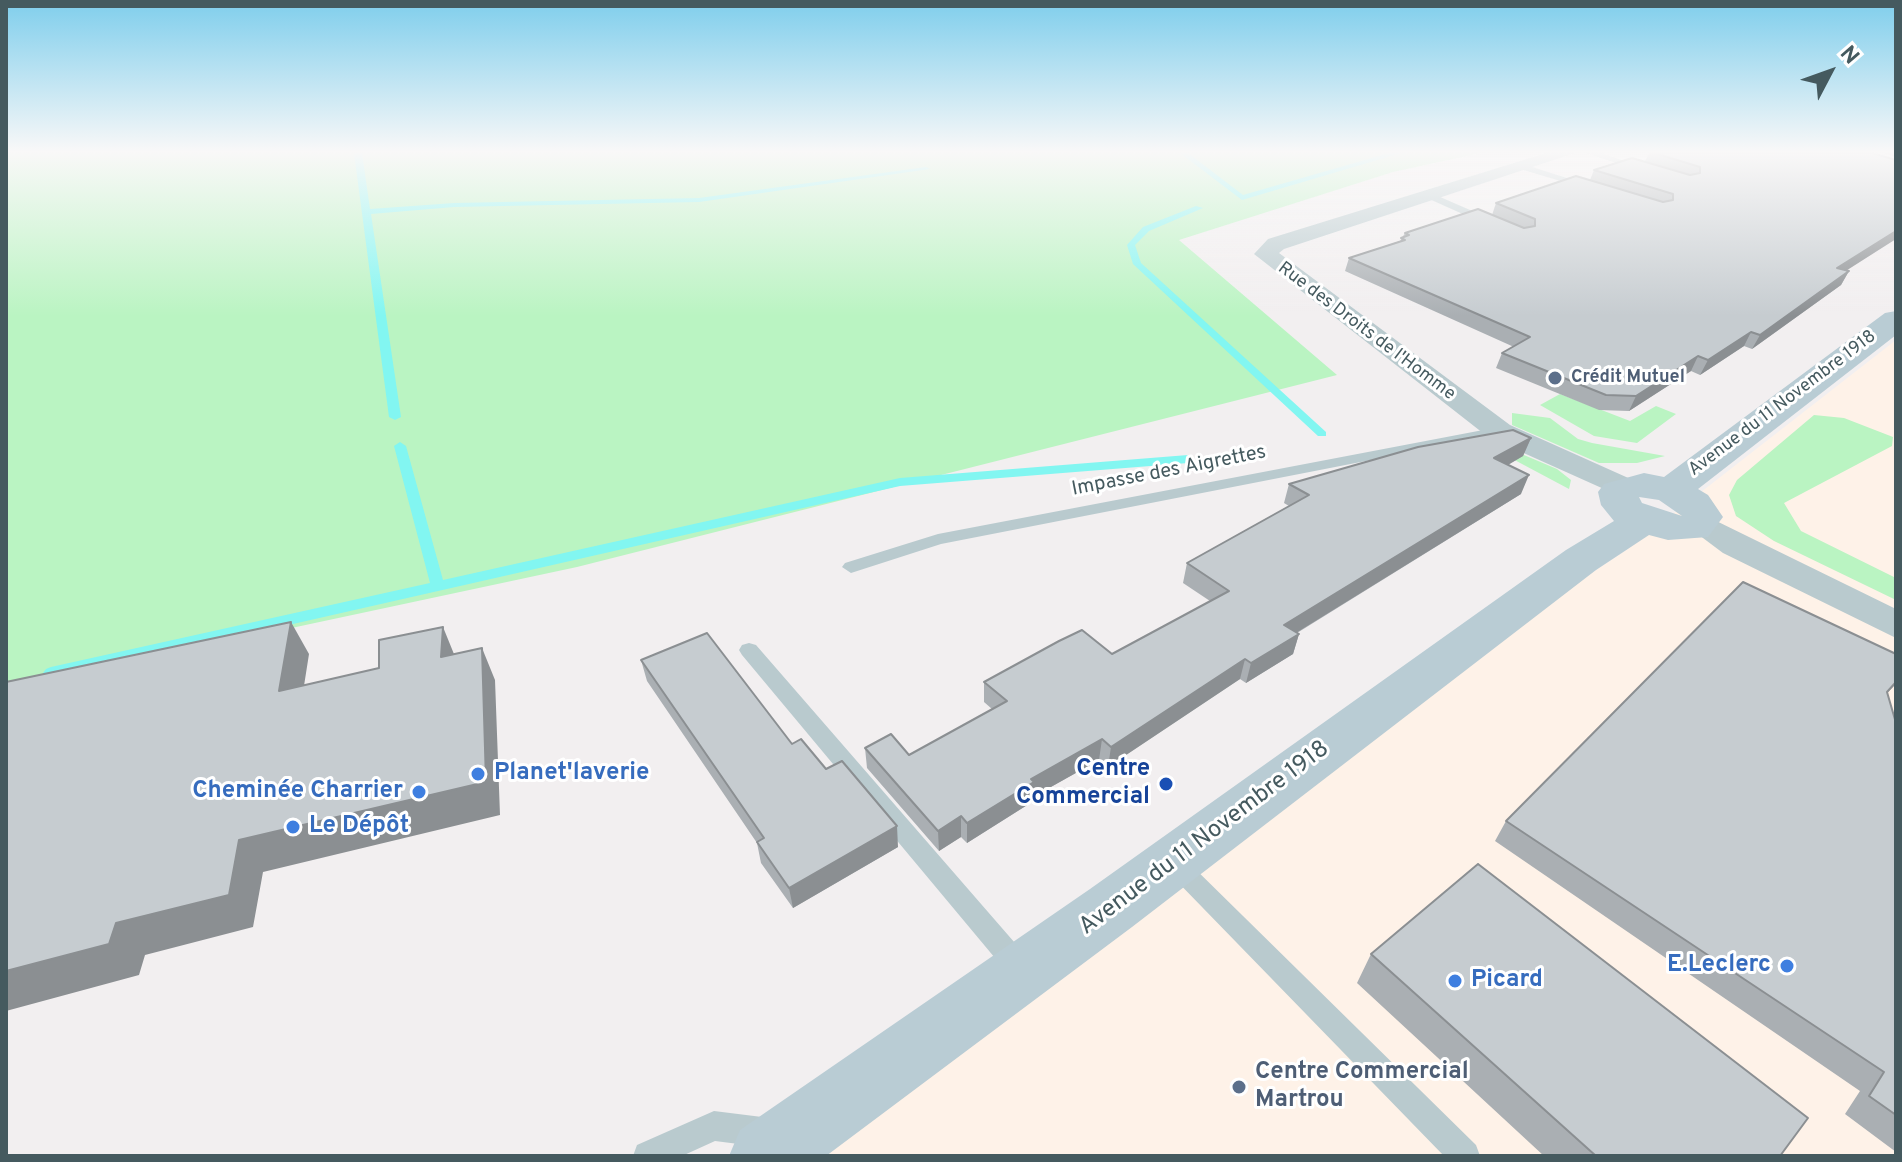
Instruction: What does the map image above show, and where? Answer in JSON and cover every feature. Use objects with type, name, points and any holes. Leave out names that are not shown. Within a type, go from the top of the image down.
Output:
[{"type":"main road","name":"Avenue du 11 Novembre 1918","points":[[782,1149],[1569,569],[1646,500],[1896,320]]},
{"type":"main road","points":[[1646,500],[1682,529],[1700,523]]},
{"type":"street","name":"Rue des Droits de l'Homme","points":[[1395,207],[1276,244],[1265,254],[1499,431],[1646,500]]},
{"type":"street","points":[[1700,523],[1735,545],[1896,625]]},
{"type":"lane","points":[[1456,207],[1501,227]]},
{"type":"lane","name":"Impasse des Aigrettes","points":[[851,567],[938,539],[1499,431]]},
{"type":"lane","points":[[749,650],[1024,972]]},
{"type":"lane","points":[[1172,860],[1465,1156]]},
{"type":"lane","points":[[648,1156],[714,1126],[782,1149]]},
{"type":"shaded area","points":[[1896,340],[1896,1156],[797,1156],[1333,744],[1628,549]]},
{"type":"green space","points":[[6,207],[1282,207],[1179,240],[1337,375],[577,567],[6,689]]},
{"type":"green space","points":[[1560,394],[1630,421],[1656,406],[1676,414],[1637,443],[1594,436],[1540,405]]},
{"type":"green space","points":[[1512,413],[1550,418],[1578,439],[1592,443],[1665,456],[1637,463],[1599,463],[1512,425]]},
{"type":"green space","points":[[1814,415],[1844,418],[1893,437],[1892,446],[1784,503],[1801,531],[1896,578],[1896,600],[1774,541],[1736,516],[1729,495],[1737,480]]},
{"type":"green space","points":[[1505,447],[1557,469],[1571,480],[1569,489],[1492,448]]},
{"type":"building","points":[[1506,207],[1896,207],[1896,231],[1837,268],[1849,271],[1760,335],[1751,332],[1708,360],[1698,356],[1636,396],[1606,395],[1502,353],[1530,337],[1349,258],[1405,240],[1401,238],[1409,235],[1405,233],[1478,209],[1524,228],[1535,226],[1535,219]]},
{"type":"building","points":[[1513,430],[1531,438],[1494,458],[1529,475],[1284,625],[1299,634],[1251,663],[1245,659],[1111,747],[1102,739],[1031,779],[1034,782],[967,823],[961,816],[938,831],[865,748],[891,734],[909,755],[1007,701],[984,682],[1059,641],[1082,630],[1112,654],[1229,591],[1187,563],[1309,495],[1289,484],[1418,447]]},
{"type":"building","name":"E.Leclerc","points":[[1743,582],[1896,654],[1896,682],[1887,692],[1896,723],[1896,1115],[1869,1096],[1884,1072],[1506,821]]},
{"type":"building","points":[[291,622],[279,691],[379,668],[379,640],[443,627],[441,657],[482,648],[486,782],[239,840],[229,895],[116,923],[109,944],[6,971],[6,682]]},
{"type":"building","points":[[707,633],[792,744],[801,739],[826,769],[842,761],[897,826],[789,888],[757,842],[764,838],[641,660]]},
{"type":"building","points":[[1478,864],[1808,1118],[1780,1156],[1596,1156],[1371,954]]},
{"type":"waterway","points":[[366,207],[395,417]]},
{"type":"waterway","points":[[367,212],[426,207]]},
{"type":"waterway","points":[[1199,208],[1146,229],[1131,245],[1137,264],[1322,434]]},
{"type":"waterway","points":[[400,446],[438,586]]},
{"type":"waterway","points":[[438,586],[900,482],[1188,459]]},
{"type":"waterway","points":[[51,673],[438,586]]},
{"type":"place","name":"Crédit Mutuel","points":[[1555,378]]},
{"type":"place","name":"Planet'laverie","points":[[478,774]]},
{"type":"place","name":"Centre Commercial","points":[[1166,784]]},
{"type":"place","name":"Cheminée Charrier","points":[[419,792]]},
{"type":"place","name":"Le Dépôt","points":[[293,827]]},
{"type":"place","name":"E.Leclerc","points":[[1787,966]]},
{"type":"place","name":"Picard","points":[[1455,981]]},
{"type":"place","name":"Centre Commercial Martrou","points":[[1239,1087]]}]
